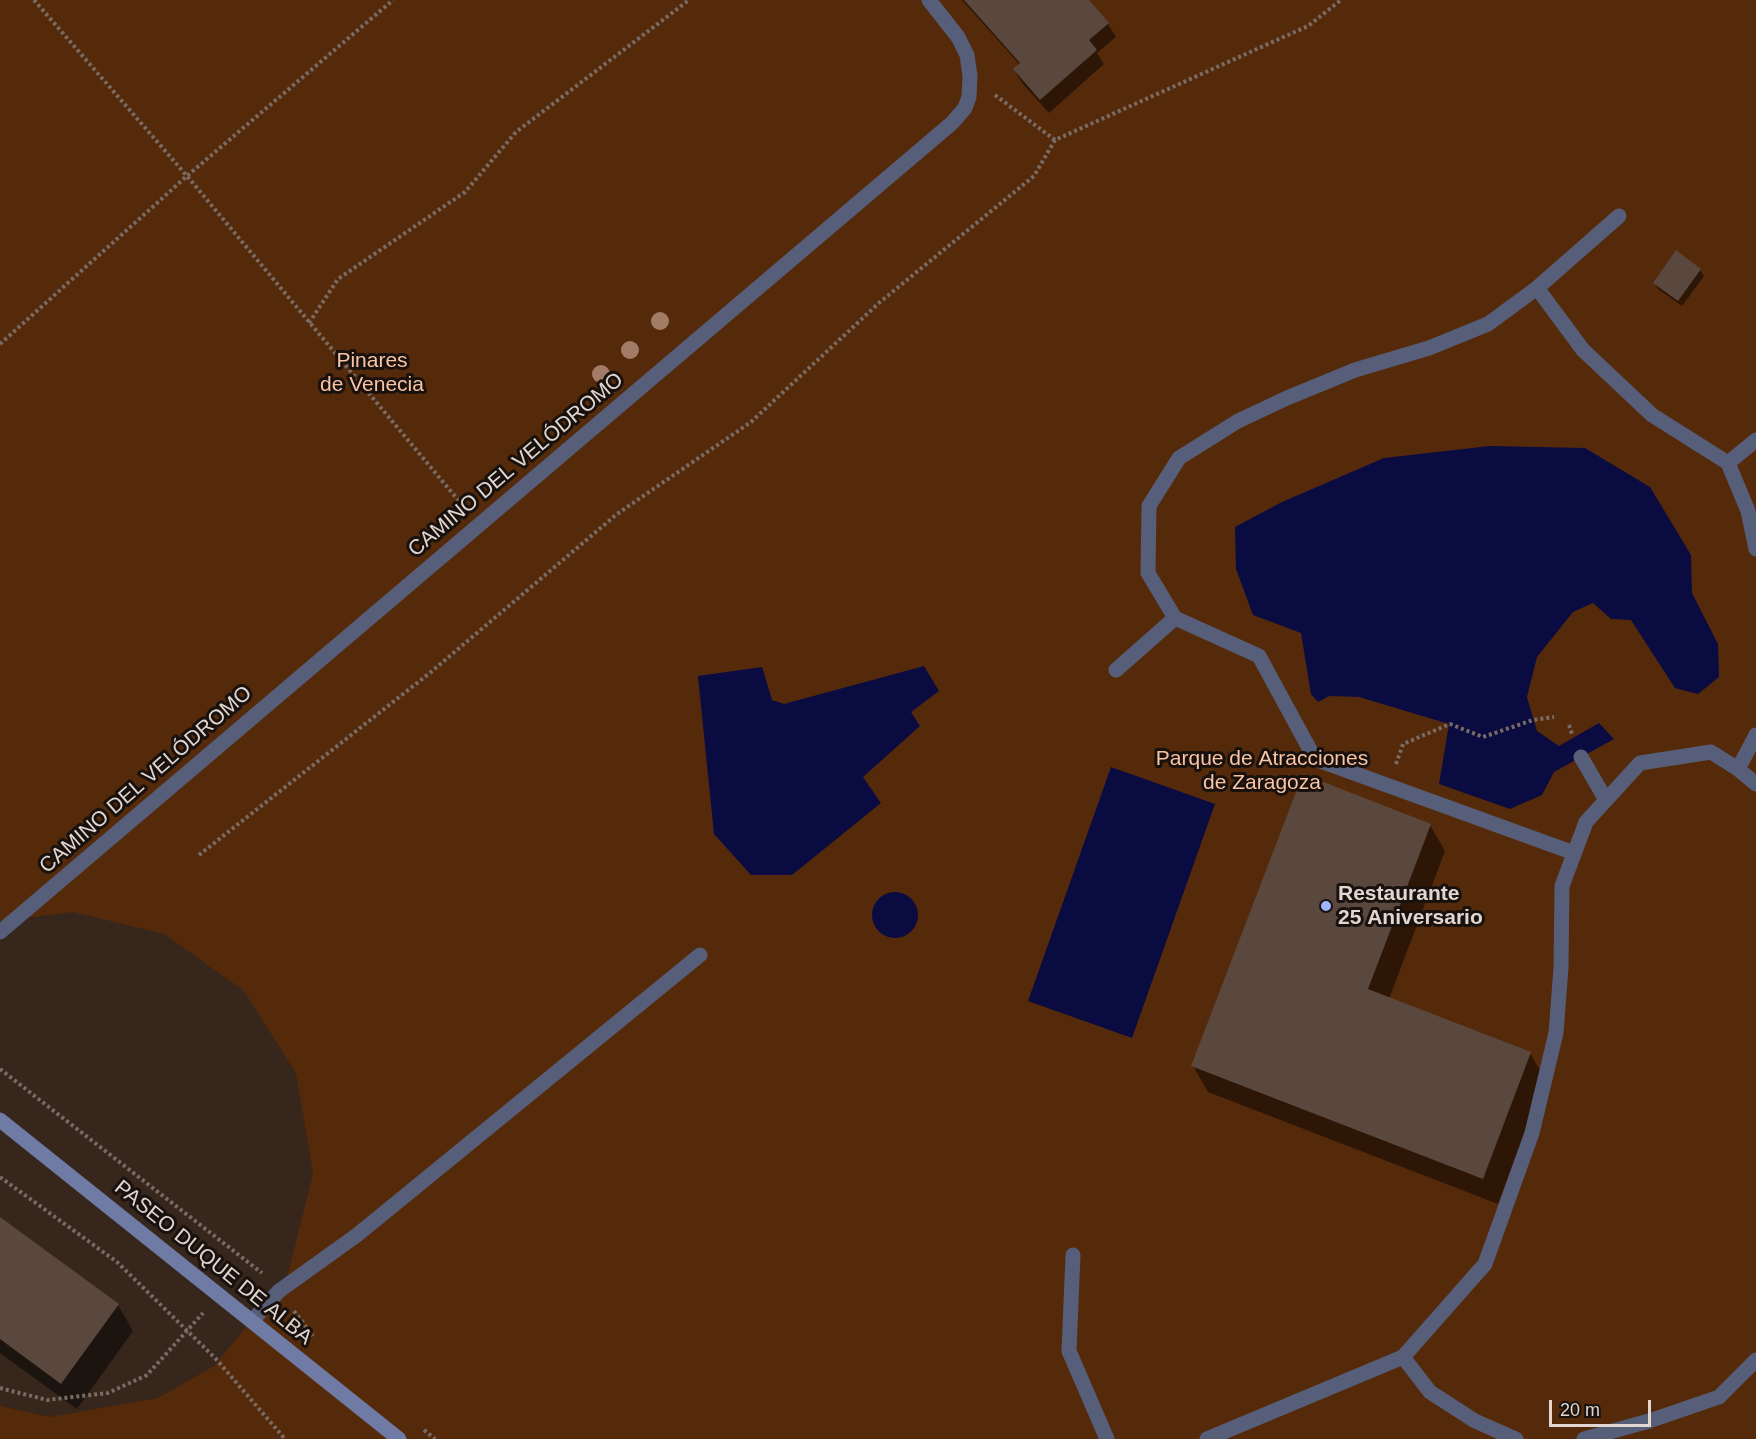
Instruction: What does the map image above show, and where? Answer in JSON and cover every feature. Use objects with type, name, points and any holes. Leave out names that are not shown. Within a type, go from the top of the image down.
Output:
[{"type":"street","name":"CAMINO DEL VELÓDROMO","points":[[1,934],[478,524],[952,123],[965,108],[969,97],[970,76],[964,46],[929,0]]},
{"type":"street","points":[[1574,853],[1315,759],[1259,656],[1175,618],[1148,573],[1149,506],[1179,458],[1238,421],[1355,370],[1429,348],[1488,324],[1537,288],[1619,216]]},
{"type":"street","points":[[1537,288],[1583,350],[1652,416],[1728,463],[1748,511],[1756,549]]},
{"type":"street","points":[[1728,463],[1756,440]]},
{"type":"street","points":[[1116,670],[1175,618]]},
{"type":"street","points":[[1738,769],[1756,735]]},
{"type":"street","points":[[1208,1439],[1402,1357],[1485,1264],[1532,1133],[1556,1033],[1561,968],[1562,886],[1586,822],[1640,763],[1711,752],[1756,784]]},
{"type":"street","points":[[1581,757],[1606,800]]},
{"type":"street","points":[[252,1322],[279,1291],[357,1235],[700,955]]},
{"type":"street","name":"PASEO DUQUE DE ALBA","points":[[0,1120],[399,1439]]},
{"type":"street","points":[[1072,1255],[1069,1351],[1107,1439]]},
{"type":"street","points":[[1402,1357],[1430,1392],[1475,1421],[1516,1439]]},
{"type":"street","points":[[1584,1439],[1649,1421],[1719,1396],[1756,1360]]},
{"type":"path","points":[[34,0],[187,176],[478,524]]},
{"type":"path","points":[[0,344],[187,176],[393,0]]},
{"type":"path","points":[[309,323],[338,279],[465,192],[516,132],[689,0]]},
{"type":"path","points":[[199,855],[431,672],[617,514],[751,422],[880,302],[1034,176],[1056,140],[1308,26],[1341,0]]},
{"type":"path","points":[[970,76],[1056,140]]},
{"type":"path","points":[[1389,785],[1403,744],[1450,724],[1482,737],[1533,720],[1554,717]]},
{"type":"path","points":[[1569,725],[1573,738]]},
{"type":"path","points":[[0,1069],[269,1278],[279,1291]]},
{"type":"path","points":[[0,1177],[117,1262],[216,1359],[285,1439]]},
{"type":"path","points":[[0,1388],[47,1400],[108,1393],[147,1375],[218,1295]]},
{"type":"green space","points":[[0,0],[1756,0],[1756,1439],[0,1439],[0,1406],[50,1417],[158,1398],[214,1366],[287,1277],[313,1174],[296,1073],[243,990],[164,934],[73,912],[0,921]]},
{"type":"shaded area","points":[[1490,446],[1585,448],[1650,487],[1691,555],[1692,593],[1718,644],[1719,677],[1698,694],[1675,688],[1631,620],[1611,619],[1593,603],[1573,612],[1537,657],[1527,697],[1537,731],[1559,746],[1599,723],[1614,739],[1554,772],[1542,795],[1510,809],[1439,784],[1449,724],[1359,697],[1329,696],[1318,702],[1311,694],[1301,633],[1253,615],[1236,569],[1235,527],[1282,502],[1384,458]]},
{"type":"shaded area","points":[[924,666],[939,691],[911,712],[920,726],[863,777],[881,803],[792,875],[751,875],[714,834],[698,676],[762,667],[772,700],[784,704]]},
{"type":"shaded area","points":[[1111,767],[1215,804],[1132,1038],[1028,1001]]},
{"type":"shaded area","points":[[895,892],[904,893],[912,898],[917,906],[917,924],[912,932],[904,937],[895,938],[886,937],[878,932],[873,924],[872,915],[873,906],[878,898],[886,893]]},
{"type":"building","points":[[964,0],[1089,0],[1109,23],[1089,40],[1097,50],[1040,100],[1013,69],[1020,63]]},
{"type":"building","points":[[1676,250],[1701,269],[1678,301],[1653,283]]},
{"type":"building","name":"Restaurante 25 Aniversario","points":[[1303,774],[1431,824],[1368,989],[1531,1052],[1483,1179],[1191,1066]]},
{"type":"building","points":[[0,1217],[119,1304],[61,1384],[0,1339]]},
{"type":"place","name":"Restaurante 25 Aniversario","points":[[1326,906]]},
{"type":"park label","name":"Pinares de Venecia","points":[[372,373]]},
{"type":"park label","name":"Parque de Atracciones de Zaragoza","points":[[1262,771]]}]
